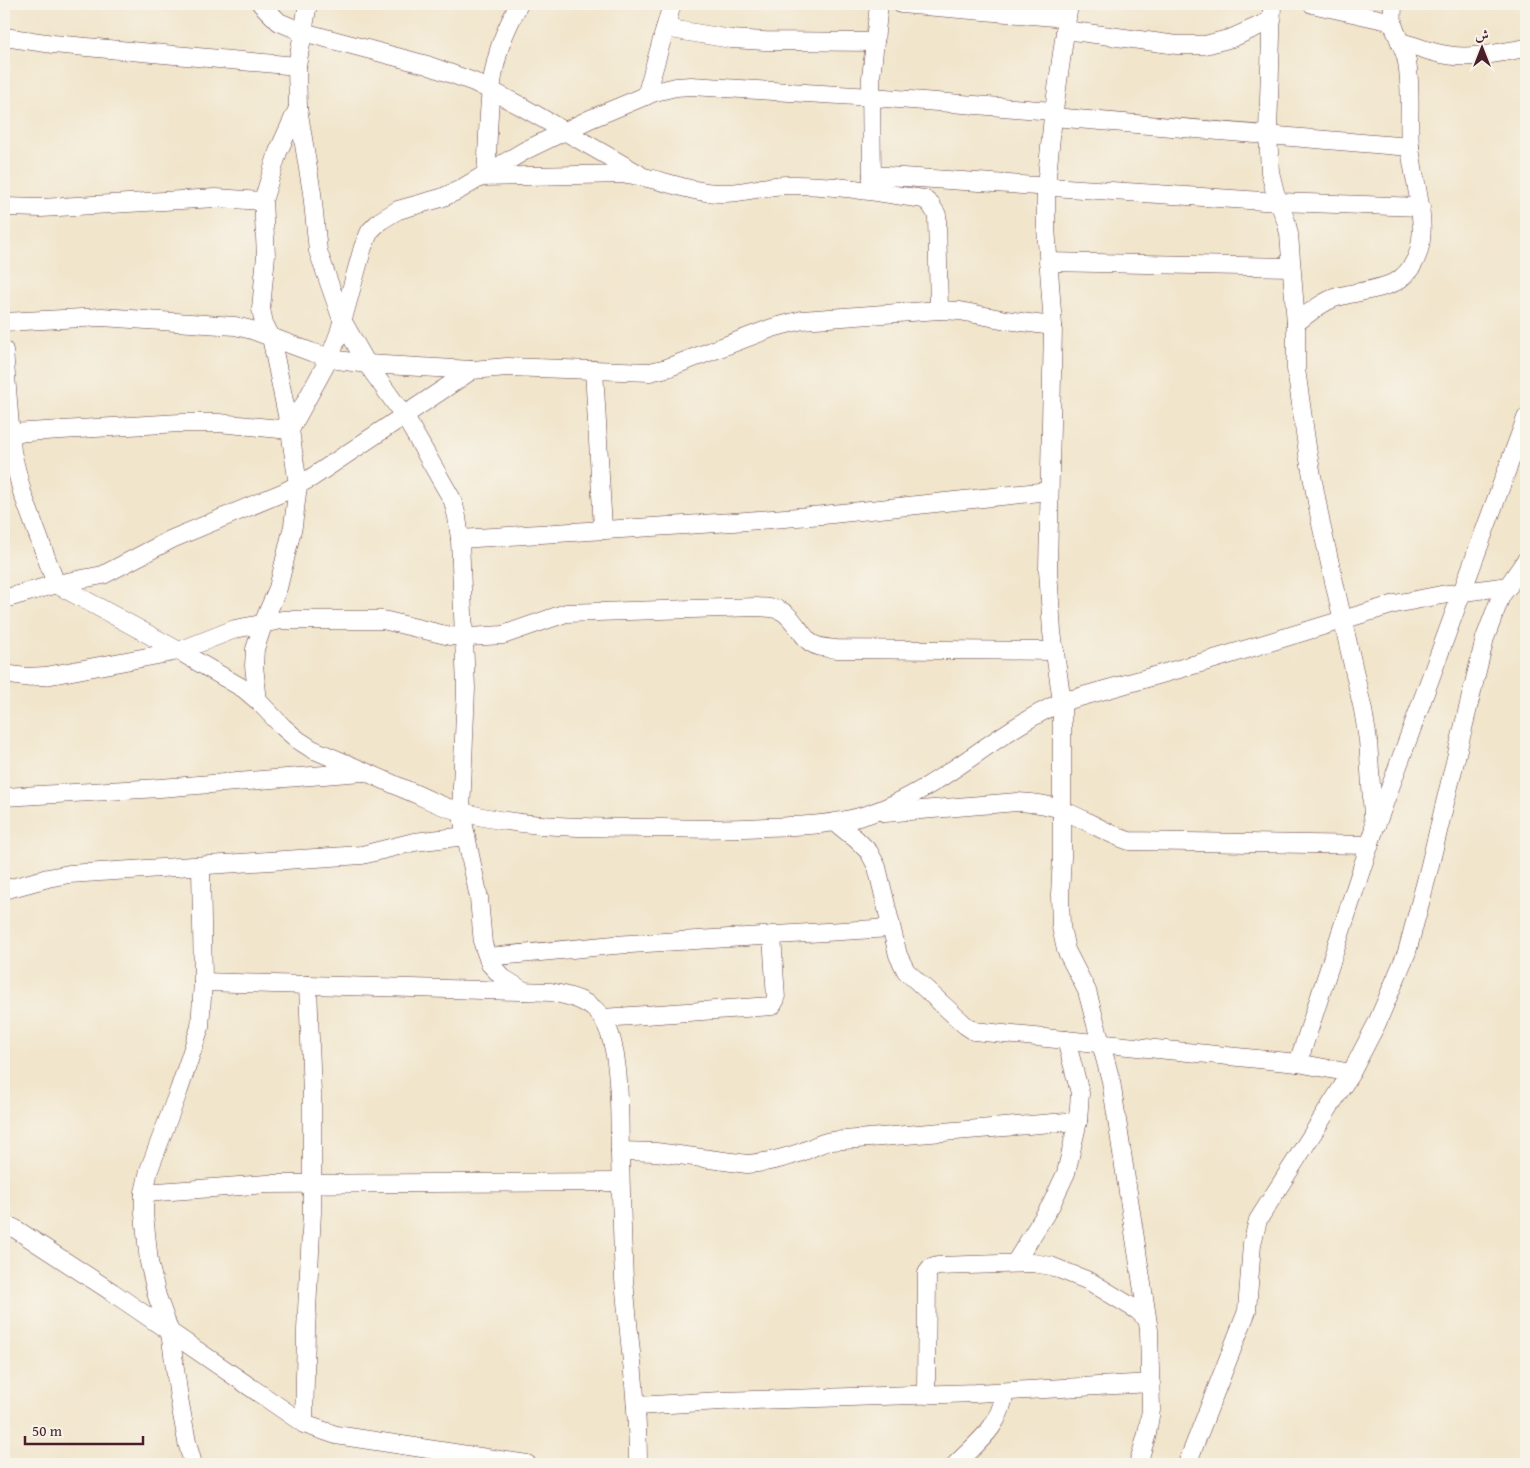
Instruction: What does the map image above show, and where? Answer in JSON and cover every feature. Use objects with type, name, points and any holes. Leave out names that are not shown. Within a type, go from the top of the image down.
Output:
[{"type":"street","points":[[261,4],[280,22],[303,32],[427,65],[474,82],[641,175]]},
{"type":"street","points":[[308,4],[297,66],[298,108],[312,192],[318,250],[342,320],[366,364],[405,417],[453,502],[457,516],[460,539],[466,688],[461,812],[479,898],[483,944],[490,964],[503,978],[524,991]]},
{"type":"street","points":[[483,176],[497,54],[519,4]]},
{"type":"street","points":[[646,96],[672,4]]},
{"type":"street","points":[[872,183],[871,78],[879,4]]},
{"type":"street","points":[[901,4],[1066,17],[1177,45],[1206,45],[1232,38],[1272,12]]},
{"type":"street","points":[[1312,4],[1393,22]]},
{"type":"street","points":[[1296,323],[1333,298],[1398,281],[1411,268],[1419,248],[1421,207],[1410,147],[1409,75],[1407,60],[1393,22],[1393,4]]},
{"type":"street","points":[[1272,12],[1268,136],[1270,172],[1289,234],[1291,267],[1294,278],[1296,369],[1320,524],[1363,710],[1368,740],[1372,838]]},
{"type":"street","points":[[1066,17],[1053,114],[1046,186],[1046,227],[1053,326],[1048,570],[1055,651],[1062,702],[1061,927],[1066,950],[1087,991],[1114,1100],[1147,1319],[1151,1383],[1150,1418],[1138,1464]]},
{"type":"street","points":[[665,28],[748,40],[875,42]]},
{"type":"street","points":[[4,37],[53,44],[297,66]]},
{"type":"street","points":[[1400,42],[1450,56],[1475,56],[1526,48]]},
{"type":"street","points":[[290,430],[330,357],[363,247],[370,231],[380,221],[398,210],[441,198],[526,150],[565,131],[646,96],[676,87],[691,86],[872,97],[1268,136],[1410,147]]},
{"type":"street","points":[[258,701],[254,666],[255,649],[278,588],[293,526],[298,485],[290,430],[271,337],[264,322],[261,309],[266,255],[263,201],[278,152],[298,108]]},
{"type":"street","points":[[483,176],[628,174],[641,175],[705,192],[721,194],[770,186],[790,185],[872,183],[1046,186],[1279,202],[1421,207]]},
{"type":"street","points":[[872,183],[924,199],[937,214],[939,310]]},
{"type":"street","points":[[4,206],[41,208],[216,198],[263,201]]},
{"type":"street","points":[[1048,262],[1291,267]]},
{"type":"street","points":[[4,322],[102,317],[138,318],[235,326],[330,357],[366,364],[472,370],[507,366],[650,372],[667,368],[772,328],[802,320],[939,310],[960,311],[1006,320],[1053,326]]},
{"type":"street","points":[[4,350],[11,433],[8,453],[56,584],[244,689],[298,740],[312,749],[461,812],[518,823],[558,826],[714,829],[836,823],[869,814],[902,800],[960,765],[984,747],[1040,712],[1062,702],[1211,660],[1394,604],[1509,586]]},
{"type":"street","points":[[4,599],[56,584],[103,575],[172,538],[298,485],[405,417],[472,370]]},
{"type":"street","points":[[594,370],[603,529]]},
{"type":"street","points":[[1298,1063],[1372,838],[1526,418]]},
{"type":"street","points":[[11,433],[180,423],[219,423],[290,430]]},
{"type":"street","points":[[460,539],[823,515],[1049,491]]},
{"type":"street","points":[[1187,1464],[1247,1311],[1252,1244],[1258,1220],[1351,1073],[1378,1023],[1407,952],[1484,638],[1501,596],[1526,560]]},
{"type":"street","points":[[4,674],[25,677],[46,676],[179,651],[235,629],[282,620],[383,620],[443,635],[464,637],[503,635],[566,613],[756,607],[783,610],[806,640],[822,647],[836,649],[1055,651]]},
{"type":"street","points":[[4,797],[160,788],[366,772]]},
{"type":"street","points":[[869,814],[1017,802],[1036,803],[1062,810],[1112,835],[1129,841],[1372,838]]},
{"type":"street","points":[[836,823],[869,852],[877,868],[898,955],[906,971],[965,1026],[974,1031],[1298,1063],[1351,1073]]},
{"type":"street","points":[[4,890],[69,874],[362,855],[414,842],[466,836]]},
{"type":"street","points":[[193,1464],[179,1398],[170,1332],[157,1296],[149,1262],[144,1214],[144,1192],[149,1170],[200,1027],[203,982],[201,866]]},
{"type":"street","points":[[488,957],[614,945],[891,928]]},
{"type":"street","points":[[603,1018],[772,1006],[776,998],[772,935]]},
{"type":"street","points":[[203,982],[551,992],[573,997],[591,1006],[603,1018],[613,1047],[618,1083],[624,1280],[636,1406],[638,1464]]},
{"type":"street","points":[[304,1424],[312,1184],[312,1095],[308,985]]},
{"type":"street","points":[[1015,1264],[1051,1205],[1066,1173],[1078,1121],[1080,1093],[1066,1040]]},
{"type":"street","points":[[620,1151],[656,1152],[747,1164],[760,1163],[801,1152],[823,1142],[1078,1121]]},
{"type":"street","points":[[144,1192],[268,1184],[620,1182]]},
{"type":"street","points":[[4,1224],[14,1228],[170,1332],[304,1424],[336,1435],[527,1464]]},
{"type":"street","points":[[926,1395],[927,1273],[931,1268],[938,1266],[1034,1263],[1051,1266],[1089,1281],[1147,1319]]},
{"type":"street","points":[[636,1406],[721,1401],[1005,1392],[1151,1383]]},
{"type":"street","points":[[956,1464],[989,1432],[1003,1406],[1005,1392]]}]
